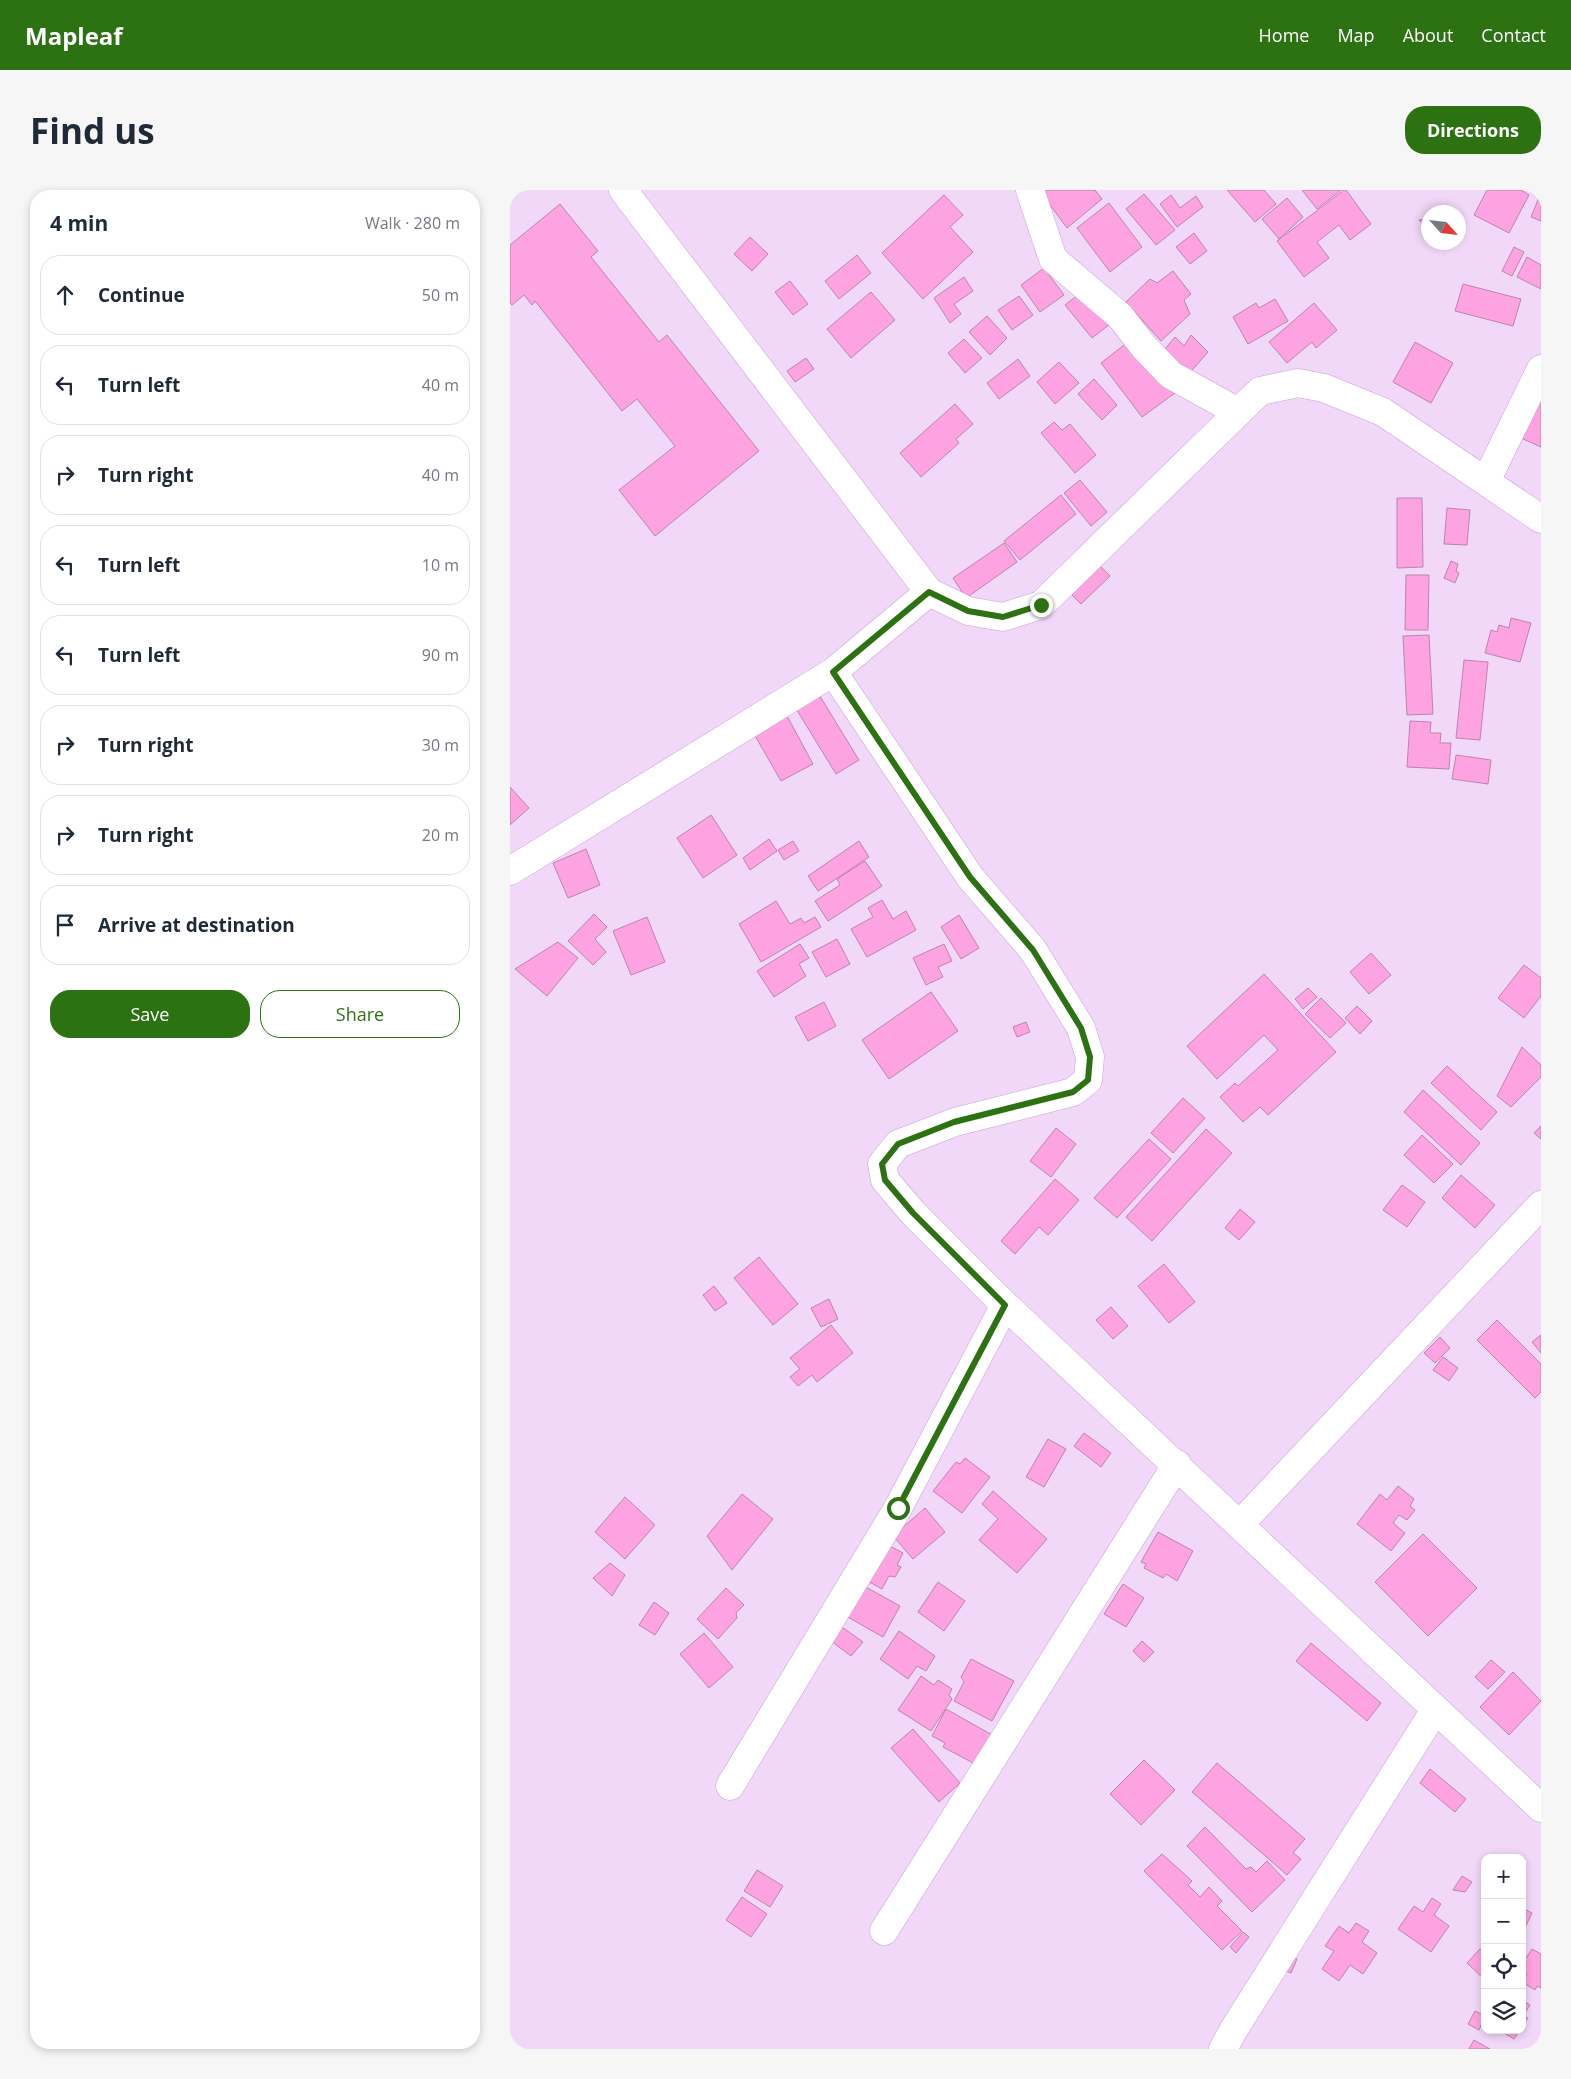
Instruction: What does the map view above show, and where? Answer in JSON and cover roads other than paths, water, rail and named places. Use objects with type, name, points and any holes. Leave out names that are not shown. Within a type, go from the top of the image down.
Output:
[{"type":"street","points":[[623,190],[929,592],[968,611],[1003,617],[1041,605],[1260,391],[1298,383],[1324,388],[1383,412],[1541,519]]},
{"type":"street","points":[[1030,190],[1053,259],[1120,316],[1144,347],[1171,375],[1238,412]]},
{"type":"street","points":[[1486,481],[1541,369]]},
{"type":"street","points":[[510,871],[833,672],[929,592]]},
{"type":"street","points":[[833,672],[970,877],[1033,950],[1081,1028],[1090,1057],[1088,1080],[1073,1092],[954,1122],[898,1144],[882,1164],[885,1180],[913,1213],[1005,1305],[1177,1464],[1435,1710],[1541,1808]]},
{"type":"street","points":[[1240,1524],[1541,1205]]},
{"type":"street","points":[[730,1786],[898,1508],[1005,1305]]},
{"type":"street","points":[[884,1931],[1177,1464]]},
{"type":"street","points":[[1223,2049],[1435,1710]]}]
